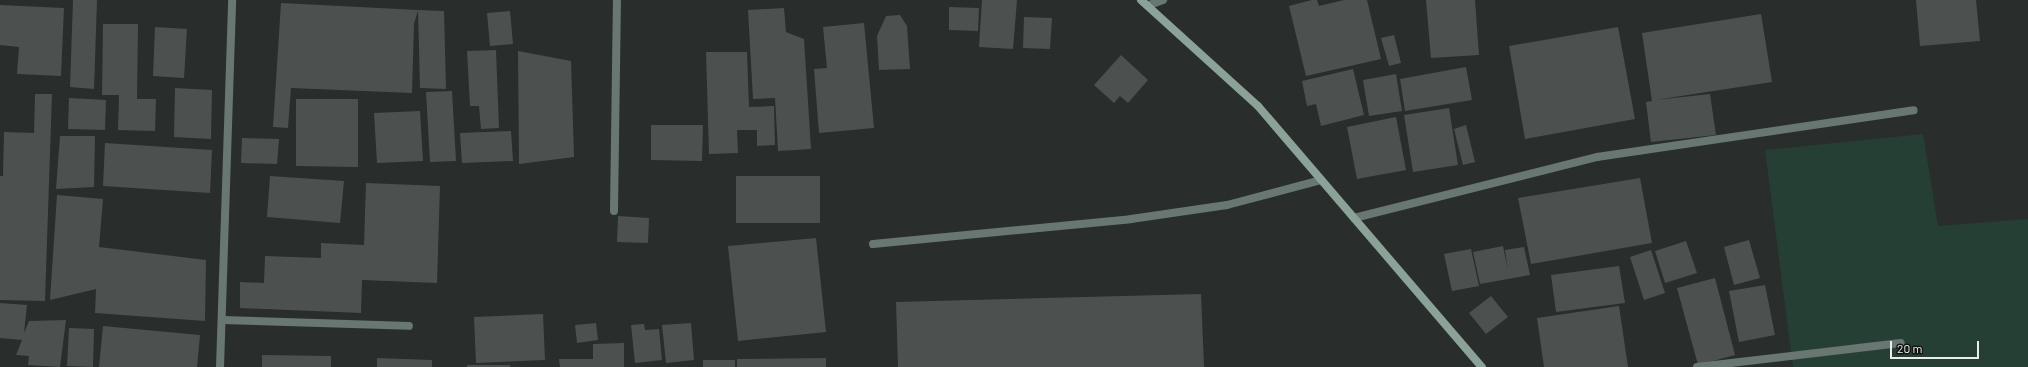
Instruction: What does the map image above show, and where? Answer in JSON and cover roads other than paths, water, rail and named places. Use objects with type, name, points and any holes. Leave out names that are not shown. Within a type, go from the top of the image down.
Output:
[{"type":"main road","points":[[1142,0],[1258,106],[1482,367]]},
{"type":"street","points":[[220,367],[232,0]]},
{"type":"street","points":[[614,211],[617,0]]},
{"type":"street","points":[[1148,5],[1163,0]]},
{"type":"street","points":[[1354,218],[1597,157],[1914,110]]},
{"type":"street","points":[[873,244],[1131,219],[1227,205],[1321,180]]},
{"type":"street","points":[[222,320],[409,326]]},
{"type":"street","points":[[1697,367],[1901,343]]}]
